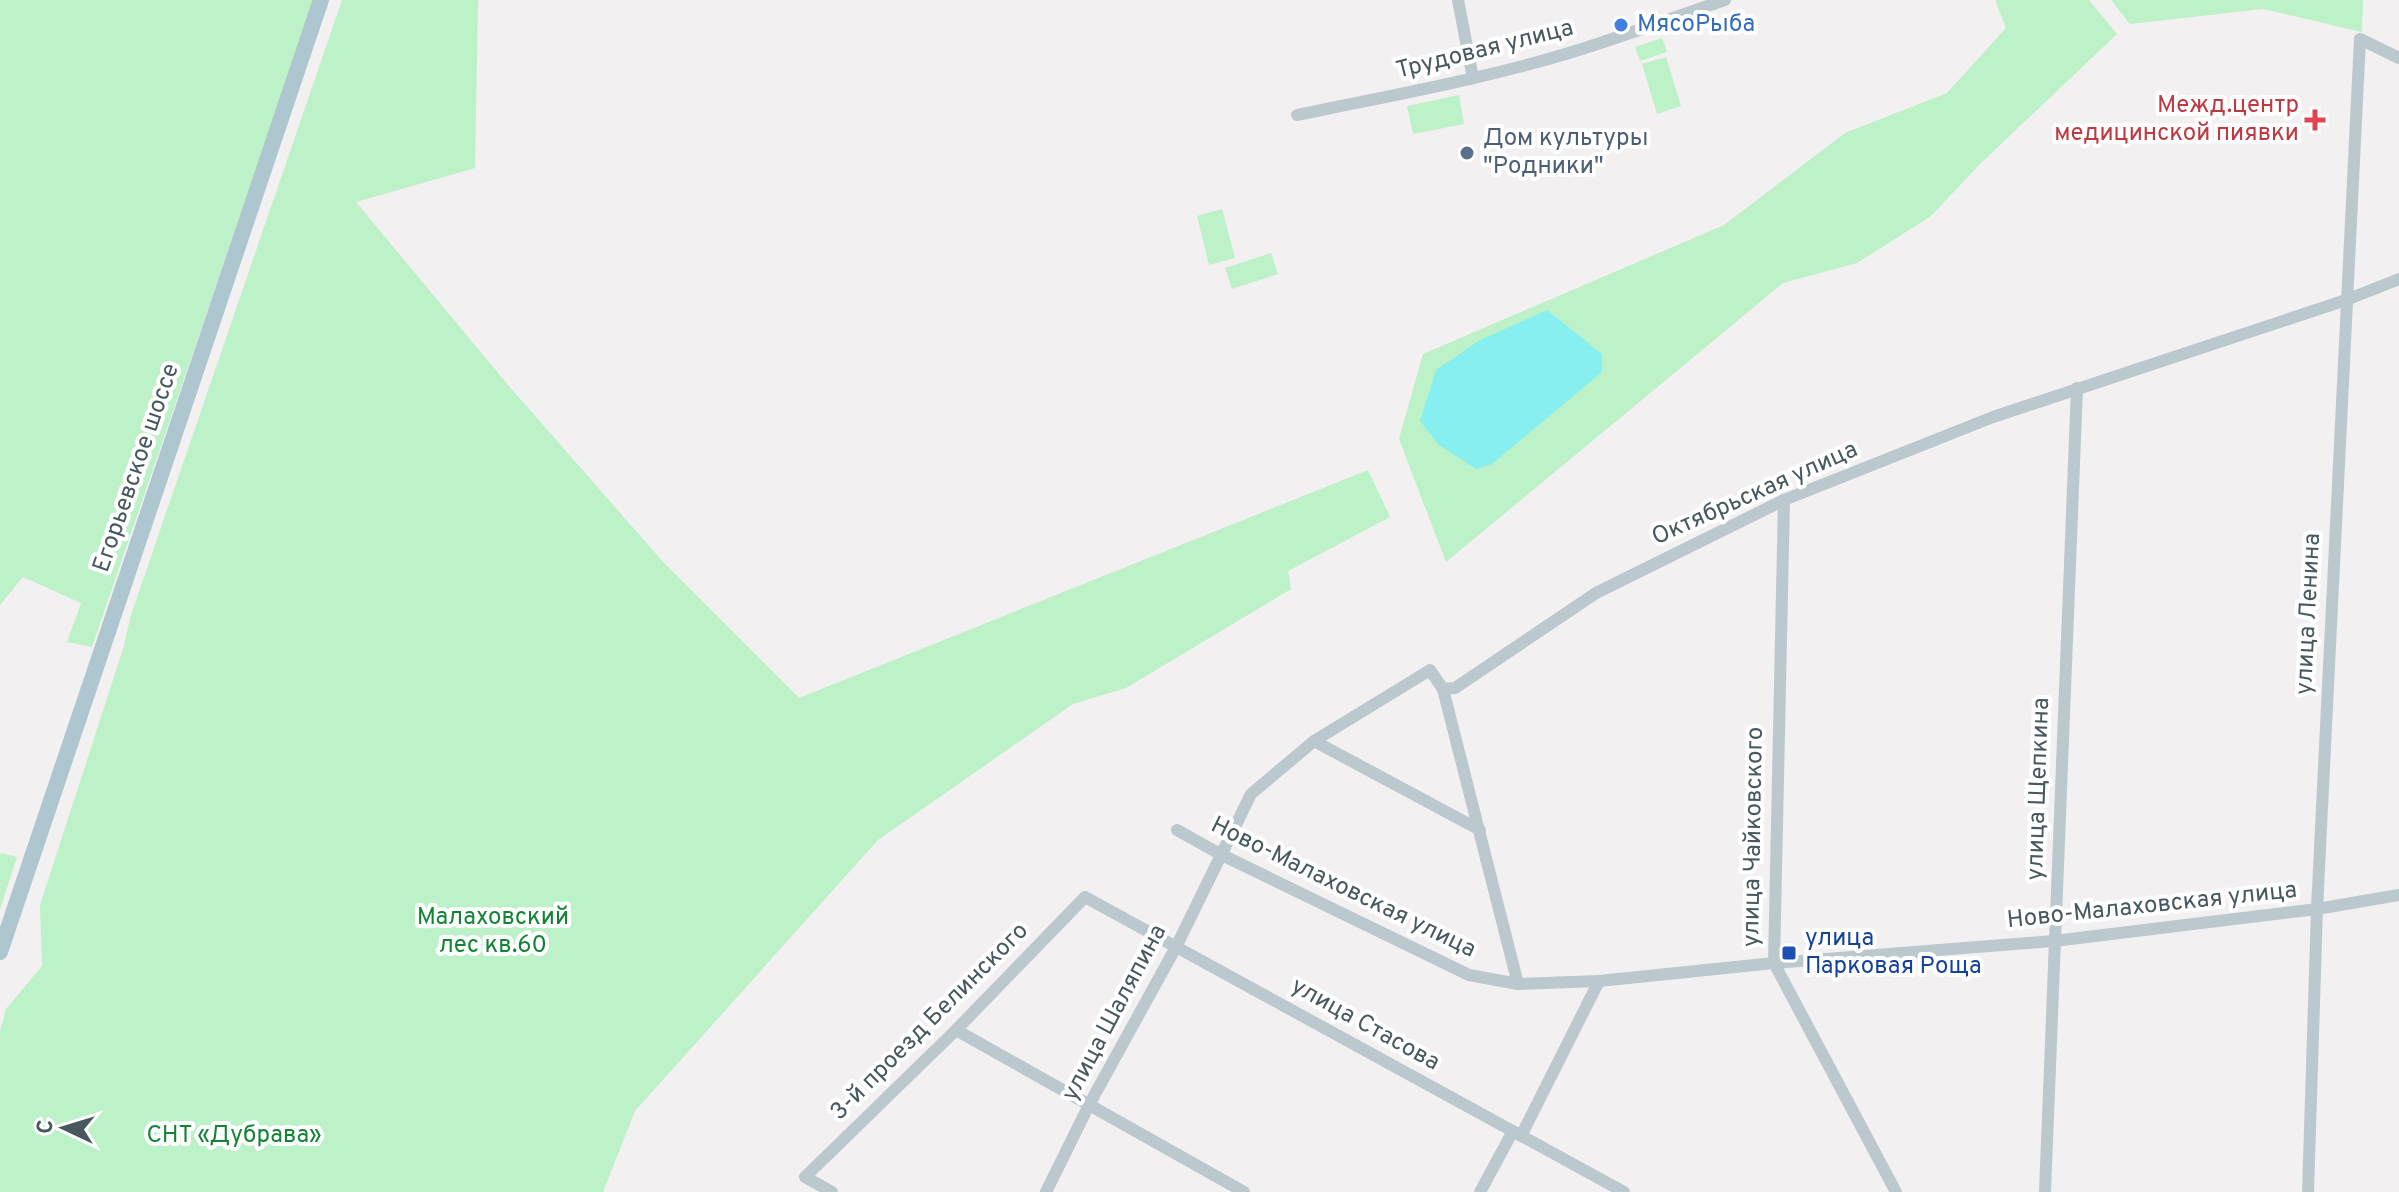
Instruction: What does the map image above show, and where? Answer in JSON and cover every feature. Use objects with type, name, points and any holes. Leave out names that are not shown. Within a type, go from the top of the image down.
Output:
[{"type":"main road","name":"Егорьевское шоссе","points":[[0,952],[321,0]]},
{"type":"street","points":[[1458,0],[1473,78]]},
{"type":"street","name":"Трудовая улица","points":[[1297,115],[1473,78],[1583,48],[1725,0]]},
{"type":"street","name":"улица Ленина","points":[[2308,1192],[2317,909],[2360,39],[2399,58]]},
{"type":"street","name":"Октябрьская улица","points":[[1443,689],[1455,688],[1596,593],[1784,500],[1993,417],[2346,300],[2399,279]]},
{"type":"street","name":"улица Щепкина","points":[[2045,1192],[2077,388]]},
{"type":"street","name":"улица Чайковского","points":[[1784,500],[1774,963],[1896,1192]]},
{"type":"street","points":[[1220,854],[1251,794],[1314,741],[1430,670],[1443,689],[1518,984]]},
{"type":"street","points":[[1314,741],[1480,830]]},
{"type":"street","name":"Ново-Малаховская улица","points":[[1177,830],[1469,975],[1518,984],[1599,981],[1774,963],[2054,941],[2317,909],[2399,895]]},
{"type":"street","name":"улица Шаляпина","points":[[1046,1192],[1089,1105],[1176,947],[1220,854]]},
{"type":"street","name":"улица Стасова","points":[[1085,897],[1624,1192]]},
{"type":"street","name":"3-й проезд Белинского","points":[[832,1192],[805,1177],[956,1030],[1085,897]]},
{"type":"street","points":[[1480,1192],[1517,1134],[1599,981]]},
{"type":"street","points":[[956,1030],[1244,1192]]},
{"type":"green space","points":[[0,0],[314,0],[92,647],[67,642],[81,603],[23,577],[0,605]]},
{"type":"green space","name":"Малаховский лес кв.60","points":[[342,0],[478,0],[475,168],[356,202],[508,385],[664,563],[799,698],[1368,470],[1390,517],[1288,571],[1291,589],[1126,688],[1073,704],[878,840],[635,1111],[603,1192],[0,1192],[0,1031],[6,1009],[42,966],[40,905],[124,646],[130,618]]},
{"type":"green space","points":[[1995,0],[2089,0],[2117,34],[1981,163],[1931,216],[1857,263],[1783,283],[1446,562],[1399,439],[1423,354],[1724,225],[1845,133],[1947,93],[2006,28]]},
{"type":"green space","points":[[2111,0],[2363,0],[2362,32],[2263,9],[2130,24]]},
{"type":"green space","points":[[1662,38],[1667,52],[1640,61],[1635,47]]},
{"type":"green space","points":[[1666,57],[1681,106],[1657,114],[1642,64]]},
{"type":"green space","points":[[1459,95],[1464,124],[1413,134],[1407,106]]},
{"type":"green space","points":[[1222,209],[1235,258],[1209,265],[1197,216]]},
{"type":"green space","points":[[1271,253],[1278,274],[1232,289],[1225,268]]},
{"type":"green space","points":[[1,853],[17,857],[0,909],[0,856]]},
{"type":"water","points":[[1547,310],[1602,354],[1602,372],[1492,464],[1476,469],[1439,445],[1420,421],[1436,370],[1480,340]]},
{"type":"place","name":"МясоРыба","points":[[1621,25]]},
{"type":"place","name":"Межд.центр медицинской пиявки","points":[[2315,120]]},
{"type":"place","name":"Дом культуры \"Родники\"","points":[[1467,153]]},
{"type":"place","name":"улица Парковая Роща","points":[[1789,953]]},
{"type":"park label","name":"СНТ «Дубрава»","points":[[234,1136]]}]
